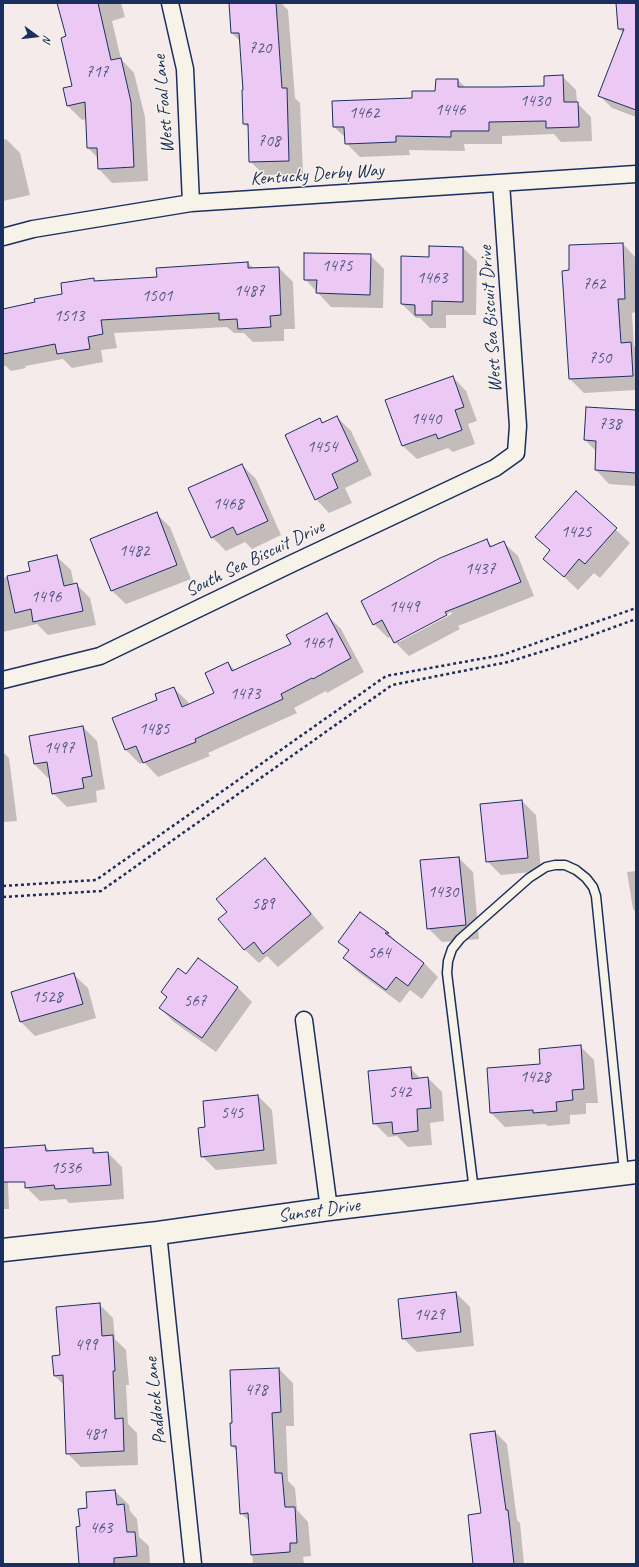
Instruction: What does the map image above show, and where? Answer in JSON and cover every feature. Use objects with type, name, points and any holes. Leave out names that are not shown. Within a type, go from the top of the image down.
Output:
[{"type":"main road","name":"Sunset Drive","points":[[3,1250],[158,1233],[329,1209],[630,1172]]},
{"type":"street","name":"West Foal Lane","points":[[170,3],[185,69],[191,202]]},
{"type":"street","name":"Kentucky Derby Way","points":[[3,237],[33,229],[191,202],[636,174]]},
{"type":"street","name":"West Sea Biscuit Drive","points":[[501,183],[518,426],[516,453]]},
{"type":"street","name":"South Sea Biscuit Drive","points":[[3,680],[100,656],[495,468],[516,453]]},
{"type":"street","points":[[304,1020],[329,1209]]},
{"type":"street","name":"Paddock Lane","points":[[158,1233],[193,1564]]},
{"type":"lane","points":[[474,1191],[446,973],[448,961],[452,949],[460,939],[529,878],[546,867],[555,864],[565,865],[576,870],[586,878],[593,887],[596,896],[630,1172]]},
{"type":"path","points":[[3,886],[96,880],[386,676],[502,655],[636,608]]},
{"type":"path","points":[[3,898],[101,891],[392,684],[508,662],[576,641],[636,619]]},
{"type":"building","points":[[57,3],[98,3],[111,60],[121,58],[131,102],[134,167],[98,169],[97,148],[87,148],[85,102],[67,106],[63,88],[72,86],[61,38],[66,36]]},
{"type":"building","points":[[229,3],[276,3],[282,88],[287,88],[289,161],[249,162],[248,124],[243,124],[243,90],[239,33],[231,33]]},
{"type":"building","points":[[616,3],[636,3],[636,110],[598,96],[624,29],[618,29]]},
{"type":"building","points":[[563,75],[564,102],[578,102],[579,127],[546,128],[546,121],[489,122],[489,131],[451,131],[451,137],[396,136],[396,142],[345,144],[344,127],[333,127],[332,101],[412,98],[412,91],[435,91],[436,79],[458,79],[458,87],[544,86],[544,76]]},
{"type":"building","points":[[623,243],[625,299],[618,299],[621,343],[631,342],[633,376],[569,379],[562,271],[569,270],[569,245]]},
{"type":"building","points":[[429,246],[463,247],[463,302],[432,301],[432,315],[415,315],[415,305],[401,304],[401,256],[429,257]]},
{"type":"building","points":[[304,253],[371,254],[370,295],[316,293],[317,280],[304,280]]},
{"type":"building","points":[[248,262],[248,268],[279,267],[281,315],[270,316],[271,327],[238,329],[237,319],[219,320],[219,313],[101,320],[103,334],[88,337],[90,349],[57,354],[55,344],[3,354],[3,309],[35,302],[34,299],[62,294],[61,283],[94,278],[94,281],[157,277],[156,268]]},
{"type":"building","points":[[453,376],[464,407],[455,410],[462,430],[438,439],[436,434],[402,446],[385,400]]},
{"type":"building","points":[[586,407],[636,410],[636,473],[595,470],[596,441],[584,440]]},
{"type":"building","points":[[337,416],[358,461],[332,474],[338,488],[315,500],[285,435],[320,418],[322,423]]},
{"type":"building","points":[[242,464],[268,521],[237,535],[233,527],[211,538],[188,488]]},
{"type":"building","points":[[576,491],[617,528],[585,564],[579,559],[564,577],[543,559],[550,550],[535,537]]},
{"type":"building","points":[[157,512],[177,565],[111,591],[90,539]]},
{"type":"building","points":[[487,539],[490,547],[504,541],[521,582],[445,612],[447,615],[394,643],[382,620],[373,625],[361,601],[440,558]]},
{"type":"building","points":[[57,555],[64,586],[77,583],[83,611],[33,622],[31,609],[15,613],[7,576],[30,571],[28,562]]},
{"type":"building","points":[[327,613],[351,658],[313,679],[312,678],[281,694],[283,699],[195,739],[196,742],[143,763],[136,746],[125,750],[112,718],[157,700],[155,694],[174,687],[182,707],[214,693],[205,673],[228,662],[232,671],[291,644],[286,635]]},
{"type":"building","points":[[83,726],[92,776],[82,778],[84,788],[52,794],[47,762],[34,764],[29,736]]},
{"type":"building","points":[[522,800],[528,858],[486,862],[480,804]]},
{"type":"building","points":[[459,857],[466,925],[427,929],[420,860]]},
{"type":"building","points":[[265,858],[311,914],[263,954],[254,942],[244,950],[218,919],[227,912],[216,899]]},
{"type":"building","points":[[360,912],[389,933],[385,933],[424,963],[408,986],[396,977],[386,990],[343,958],[349,950],[338,942]]},
{"type":"building","points":[[198,958],[238,987],[202,1038],[159,1008],[167,997],[161,992],[178,968],[186,974]]},
{"type":"building","points":[[74,973],[83,1004],[20,1022],[11,992]]},
{"type":"building","points":[[581,1045],[584,1089],[572,1090],[573,1100],[556,1102],[557,1111],[533,1113],[533,1110],[490,1113],[487,1068],[540,1064],[539,1049]]},
{"type":"building","points":[[411,1067],[412,1079],[428,1077],[431,1108],[417,1109],[418,1131],[393,1134],[392,1122],[373,1124],[368,1071]]},
{"type":"building","points":[[258,1095],[264,1150],[201,1157],[198,1128],[205,1127],[203,1101]]},
{"type":"building","points":[[45,1145],[46,1151],[93,1148],[93,1153],[108,1152],[111,1185],[55,1189],[54,1185],[25,1188],[25,1182],[3,1182],[3,1148]]},
{"type":"building","points":[[456,1292],[461,1332],[402,1339],[398,1299]]},
{"type":"building","points":[[100,1303],[102,1336],[113,1335],[115,1419],[123,1418],[124,1451],[66,1454],[63,1375],[54,1376],[52,1356],[60,1355],[56,1307]]},
{"type":"building","points":[[279,1368],[281,1412],[272,1413],[275,1473],[282,1473],[285,1507],[295,1507],[297,1543],[290,1543],[290,1552],[251,1555],[248,1513],[240,1514],[236,1446],[231,1446],[230,1423],[232,1423],[230,1370]]},
{"type":"building","points":[[495,1431],[506,1510],[508,1510],[514,1564],[473,1564],[468,1515],[481,1513],[470,1434]]},
{"type":"building","points":[[115,1490],[117,1505],[124,1504],[127,1532],[135,1532],[137,1556],[114,1558],[114,1564],[79,1564],[76,1527],[80,1526],[78,1509],[87,1508],[86,1492]]}]
